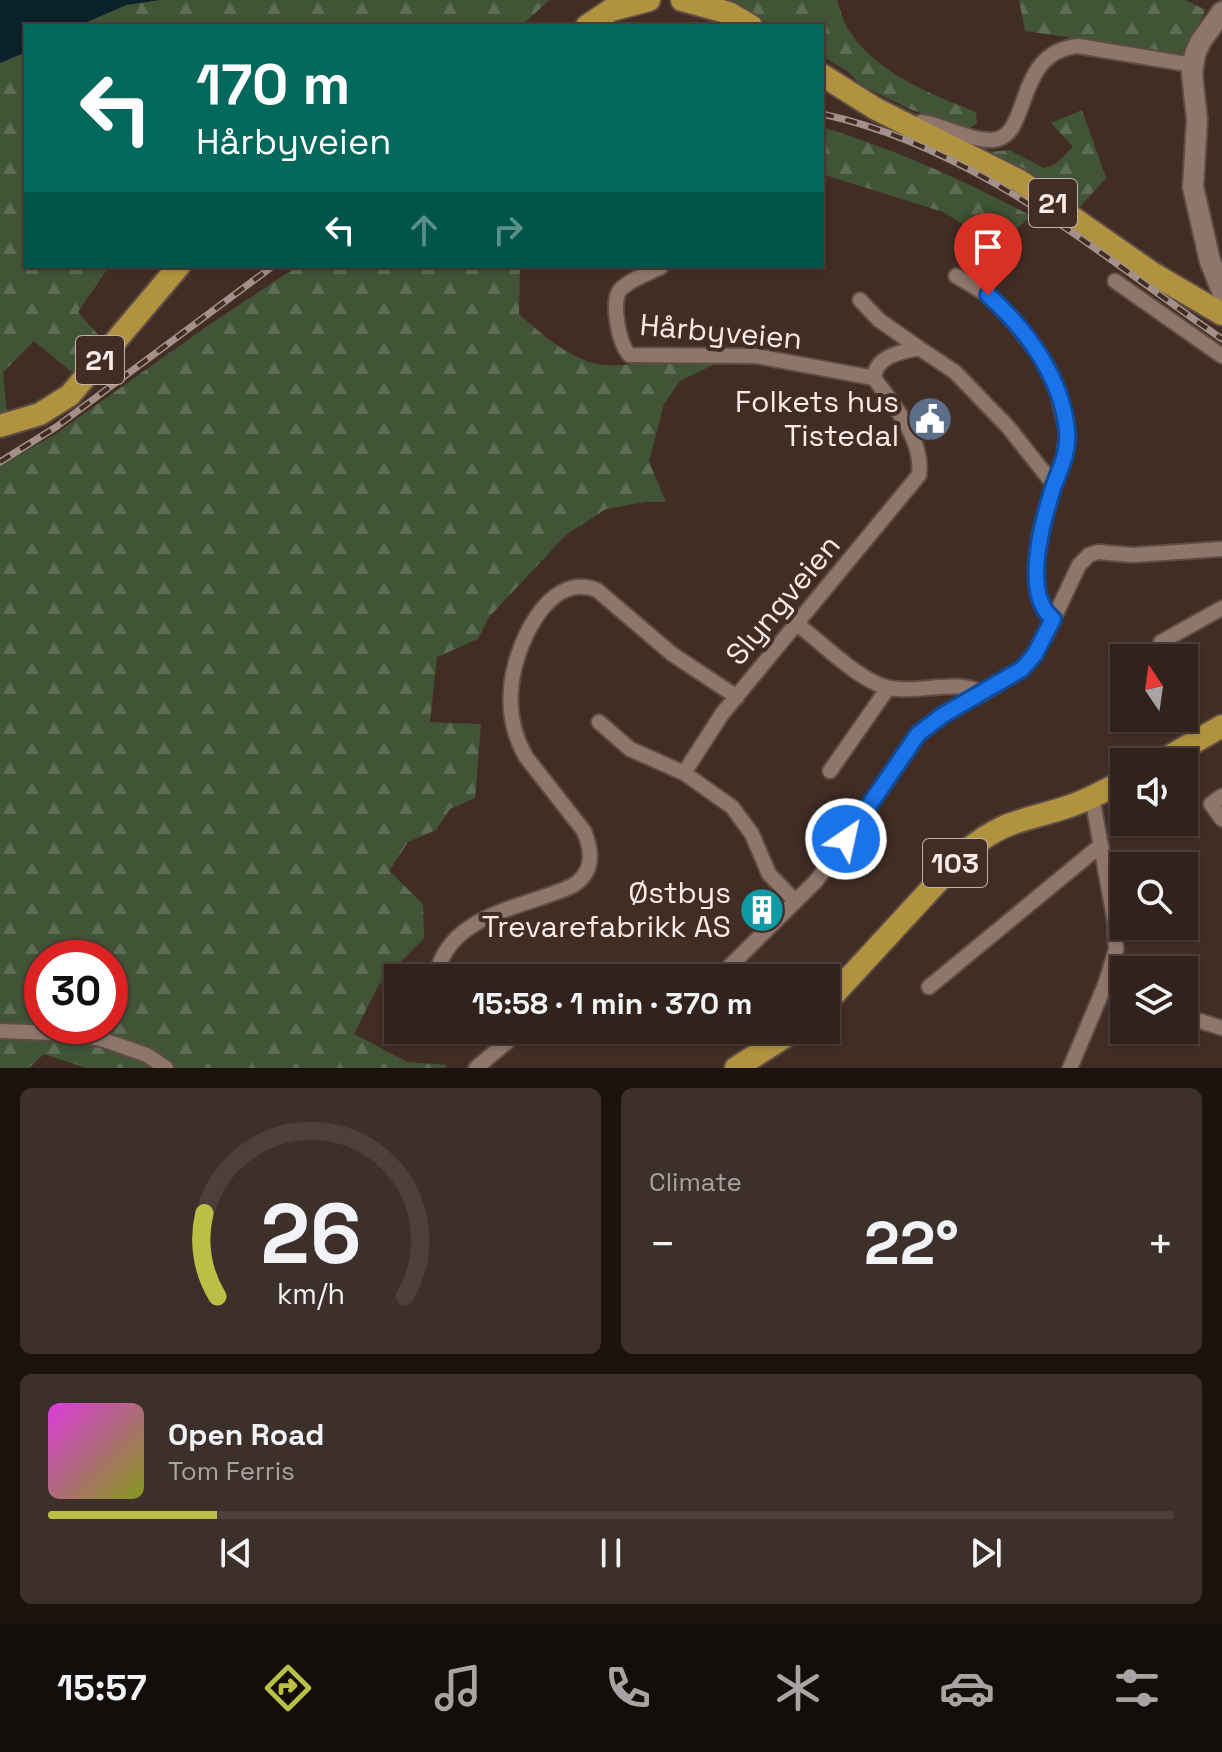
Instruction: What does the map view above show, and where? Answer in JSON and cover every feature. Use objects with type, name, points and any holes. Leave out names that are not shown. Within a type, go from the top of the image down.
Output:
[{"type":"main road","points":[[590,24],[611,10],[649,0]]},
{"type":"main road","points":[[682,0],[729,13],[748,24]]},
{"type":"main road","points":[[1216,20],[1201,41],[1193,65],[1197,120],[1193,187],[1222,306]]},
{"type":"main road","name":"21","points":[[824,76],[861,101],[1020,181],[1194,299],[1222,306]]},
{"type":"main road","name":"21","points":[[0,426],[40,414],[70,395],[177,268]]},
{"type":"main road","points":[[1194,299],[1206,287],[1214,272]]},
{"type":"main road","points":[[1184,748],[1222,726]]},
{"type":"main road","name":"103","points":[[840,988],[978,842],[1004,825],[1066,808],[1110,788]]},
{"type":"main road","points":[[736,1068],[773,1044]]},
{"type":"street","points":[[914,129],[921,122],[934,123],[997,140],[1015,122],[1038,67],[1048,55],[1063,47],[1078,46],[1193,65]]},
{"type":"street","name":"Hårbyveien","points":[[659,268],[621,289],[616,297],[621,342],[630,355],[767,357],[874,378]]},
{"type":"street","points":[[956,276],[988,295],[1002,308],[1045,362],[1058,395],[1067,433],[1063,464],[1054,485],[1043,530],[1036,580],[1041,607],[1053,619]]},
{"type":"street","points":[[1115,281],[1222,356]]},
{"type":"street","points":[[860,300],[879,320],[955,372],[1008,427],[1054,485]]},
{"type":"street","points":[[874,378],[878,365],[888,357],[919,348]]},
{"type":"street","name":"Slyngveien","points":[[684,773],[710,730],[919,475],[919,462],[903,421],[874,378]]},
{"type":"street","points":[[732,964],[832,860],[918,734],[943,715],[984,693],[1028,663],[1046,635],[1079,565],[1093,553],[1133,555],[1222,549]]},
{"type":"street","points":[[440,964],[470,926],[572,886],[581,880],[589,866],[590,845],[584,831],[526,757],[519,745],[512,719],[511,689],[515,660],[527,632],[552,599],[572,587],[597,590],[672,654],[737,697]]},
{"type":"street","points":[[1161,642],[1222,608]]},
{"type":"street","points":[[797,624],[860,674],[888,688],[970,686],[984,693]]},
{"type":"street","points":[[830,771],[888,688]]},
{"type":"street","points":[[599,722],[630,749],[684,773],[714,792],[741,816],[769,874],[795,901]]},
{"type":"street","points":[[1070,1068],[1115,958],[1115,923],[1092,797]]},
{"type":"street","points":[[1217,800],[1222,819]]},
{"type":"street","points":[[929,987],[1101,845]]},
{"type":"street","points":[[1200,1021],[1222,1028]]},
{"type":"street","points":[[0,1031],[77,1034],[104,1040],[147,1055],[166,1068]]},
{"type":"street","points":[[476,1068],[504,1044]]},
{"type":"green space","points":[[159,0],[549,0],[521,24],[83,24],[126,5]]},
{"type":"green space","points":[[726,0],[837,0],[848,29],[873,58],[905,80],[976,112],[977,123],[970,128],[912,110],[861,85],[847,71],[824,57],[824,24],[768,24]]},
{"type":"green space","points":[[1019,0],[1185,0],[1206,10],[1183,54],[1025,31]]},
{"type":"green space","points":[[24,53],[24,268],[114,268],[106,271],[78,312],[102,339],[73,373],[34,341],[3,372],[7,414],[0,415],[0,63]]},
{"type":"green space","points":[[1082,110],[1106,178],[1079,208],[1031,172],[990,152],[1009,150],[1044,168],[1055,164],[1073,147],[1051,123]]},
{"type":"green space","points":[[824,128],[928,166],[1031,216],[998,245],[943,212],[824,175]]},
{"type":"green space","points":[[295,268],[520,268],[519,314],[547,338],[581,359],[604,365],[654,361],[717,363],[680,381],[664,404],[649,462],[666,502],[645,502],[606,509],[567,534],[489,617],[478,639],[437,657],[430,722],[481,724],[475,798],[450,809],[436,830],[408,842],[389,871],[423,904],[424,938],[399,964],[384,964],[384,980],[354,1034],[407,1062],[447,1065],[446,1068],[86,1068],[44,1054],[29,1068],[0,1068],[0,465],[54,435]]},
{"type":"water","points":[[0,0],[159,0],[126,5],[83,24],[24,24],[24,53],[0,63]]},
{"type":"railway","points":[[824,115],[878,130],[932,151],[983,177],[1081,238],[1222,339]]},
{"type":"railway","points":[[0,462],[56,427],[270,268]]},
{"type":"place","name":"Folkets hus Tistedal","points":[[930,419]]},
{"type":"place","name":"Østbys Trevarefabrikk AS","points":[[762,910]]},
{"type":"route","points":[[846,839],[918,734],[943,715],[1022,669],[1035,654],[1053,619],[1041,607],[1036,580],[1048,507],[1067,445],[1065,419],[1045,362],[988,295]]}]
